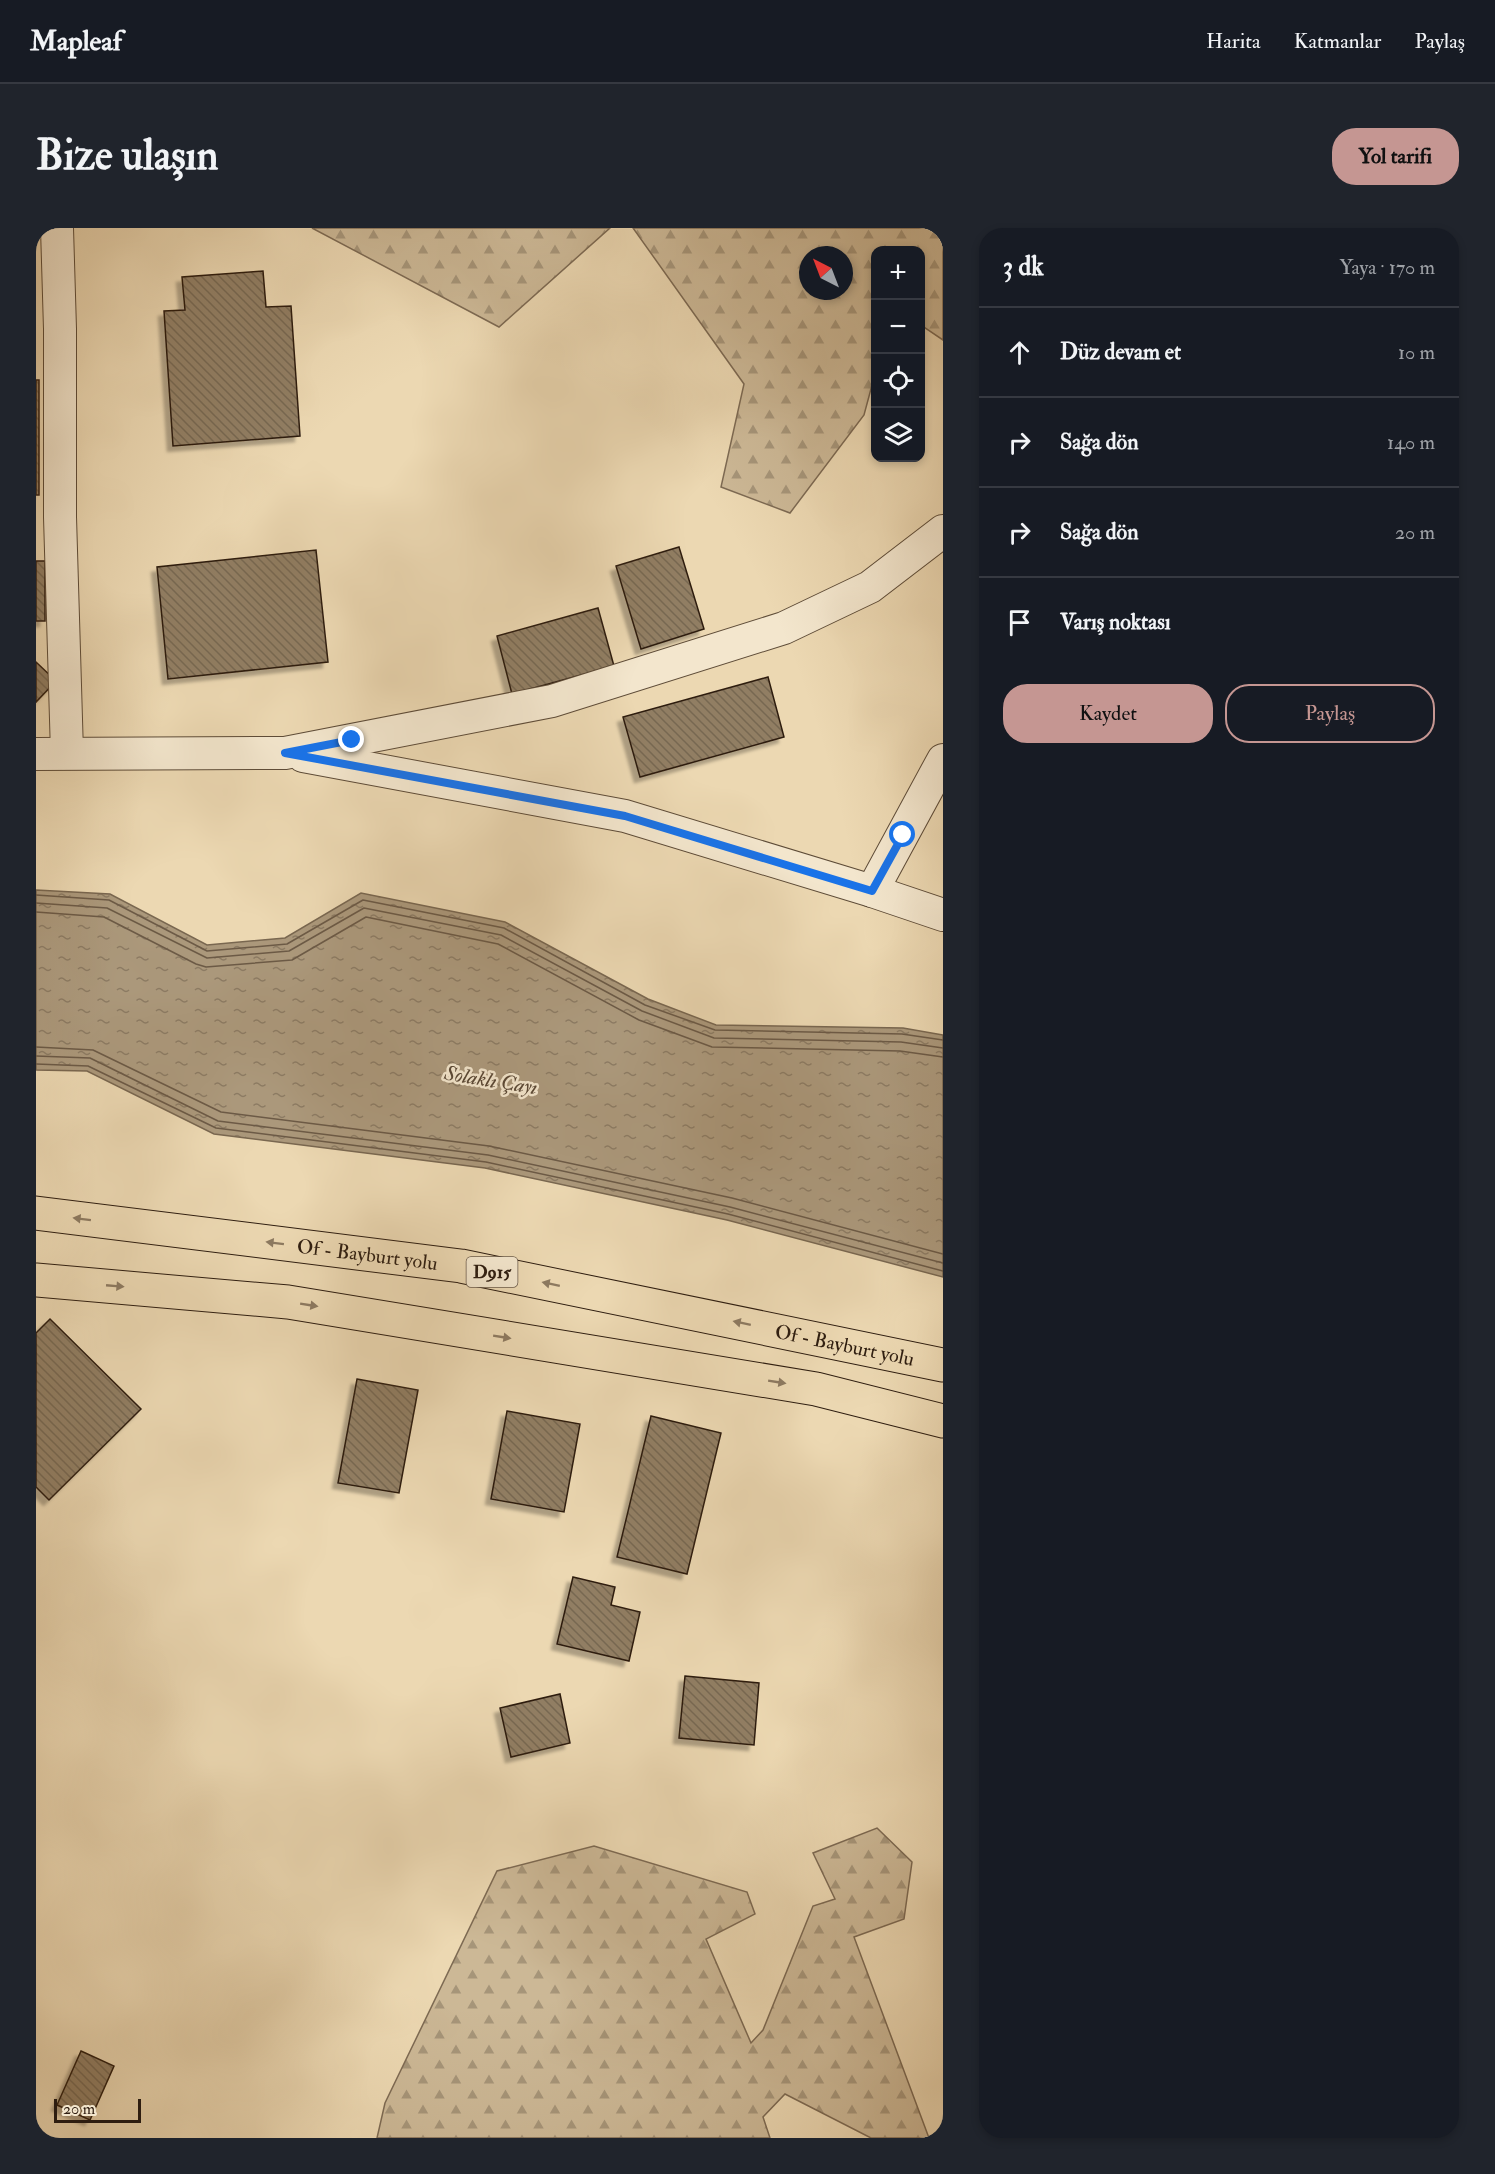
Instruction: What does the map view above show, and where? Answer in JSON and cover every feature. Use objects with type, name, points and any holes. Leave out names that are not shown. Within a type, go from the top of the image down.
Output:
[{"type":"highway","name":"Of - Bayburt yolu","points":[[36,1213],[461,1266],[943,1365]]},
{"type":"highway","points":[[36,1280],[288,1302],[816,1389],[943,1421]]},
{"type":"street","points":[[57,228],[48,330],[48,518],[67,753]]},
{"type":"street","points":[[285,753],[552,701],[784,628],[870,587],[943,531]]},
{"type":"street","points":[[36,754],[285,753],[625,816],[872,891],[943,915]]},
{"type":"street","points":[[872,891],[943,760]]},
{"type":"green space","points":[[312,228],[610,228],[499,327]]},
{"type":"green space","points":[[633,228],[943,228],[943,340],[925,328],[925,246],[871,246],[871,389],[864,415],[790,513],[721,487],[744,384]]},
{"type":"green space","points":[[877,1828],[912,1862],[904,1919],[854,1937],[929,2138],[871,2138],[785,2094],[763,2117],[770,2138],[377,2138],[385,2103],[497,1871],[594,1846],[747,1892],[755,1914],[706,1939],[751,2043],[763,2030],[813,1906],[835,1899],[813,1853]]},
{"type":"water","name":"Solaklı Çayı","points":[[36,890],[110,894],[207,945],[285,938],[361,893],[505,922],[648,999],[716,1025],[903,1028],[943,1035],[943,1277],[727,1220],[485,1168],[214,1134],[87,1071],[36,1070]]},
{"type":"building","points":[[263,271],[266,307],[291,306],[300,436],[173,446],[164,311],[185,310],[182,277]]},
{"type":"building","points":[[36,380],[39,380],[39,495],[36,495]]},
{"type":"building","points":[[679,547],[704,629],[641,649],[616,566]]},
{"type":"building","points":[[316,550],[328,662],[168,679],[157,567]]},
{"type":"building","points":[[36,561],[45,561],[45,621],[36,621]]},
{"type":"building","points":[[598,608],[614,666],[512,694],[497,636]]},
{"type":"building","points":[[36,662],[56,681],[36,702]]},
{"type":"building","points":[[768,677],[784,737],[640,777],[623,717]]},
{"type":"building","points":[[50,1319],[141,1409],[49,1500],[36,1487],[36,1333]]},
{"type":"building","points":[[357,1379],[418,1390],[399,1493],[338,1483]]},
{"type":"building","points":[[507,1411],[580,1424],[564,1512],[491,1499]]},
{"type":"building","points":[[651,1416],[721,1433],[687,1574],[617,1557]]},
{"type":"building","points":[[573,1577],[615,1587],[611,1605],[640,1612],[629,1661],[557,1644]]},
{"type":"building","points":[[685,1676],[759,1683],[754,1745],[679,1738]]},
{"type":"building","points":[[560,1694],[570,1743],[511,1757],[500,1708]]},
{"type":"building","points":[[81,2051],[114,2066],[90,2120],[57,2105]]},
{"type":"route","points":[[352,740],[285,753],[625,816],[872,891],[903,835]]}]
